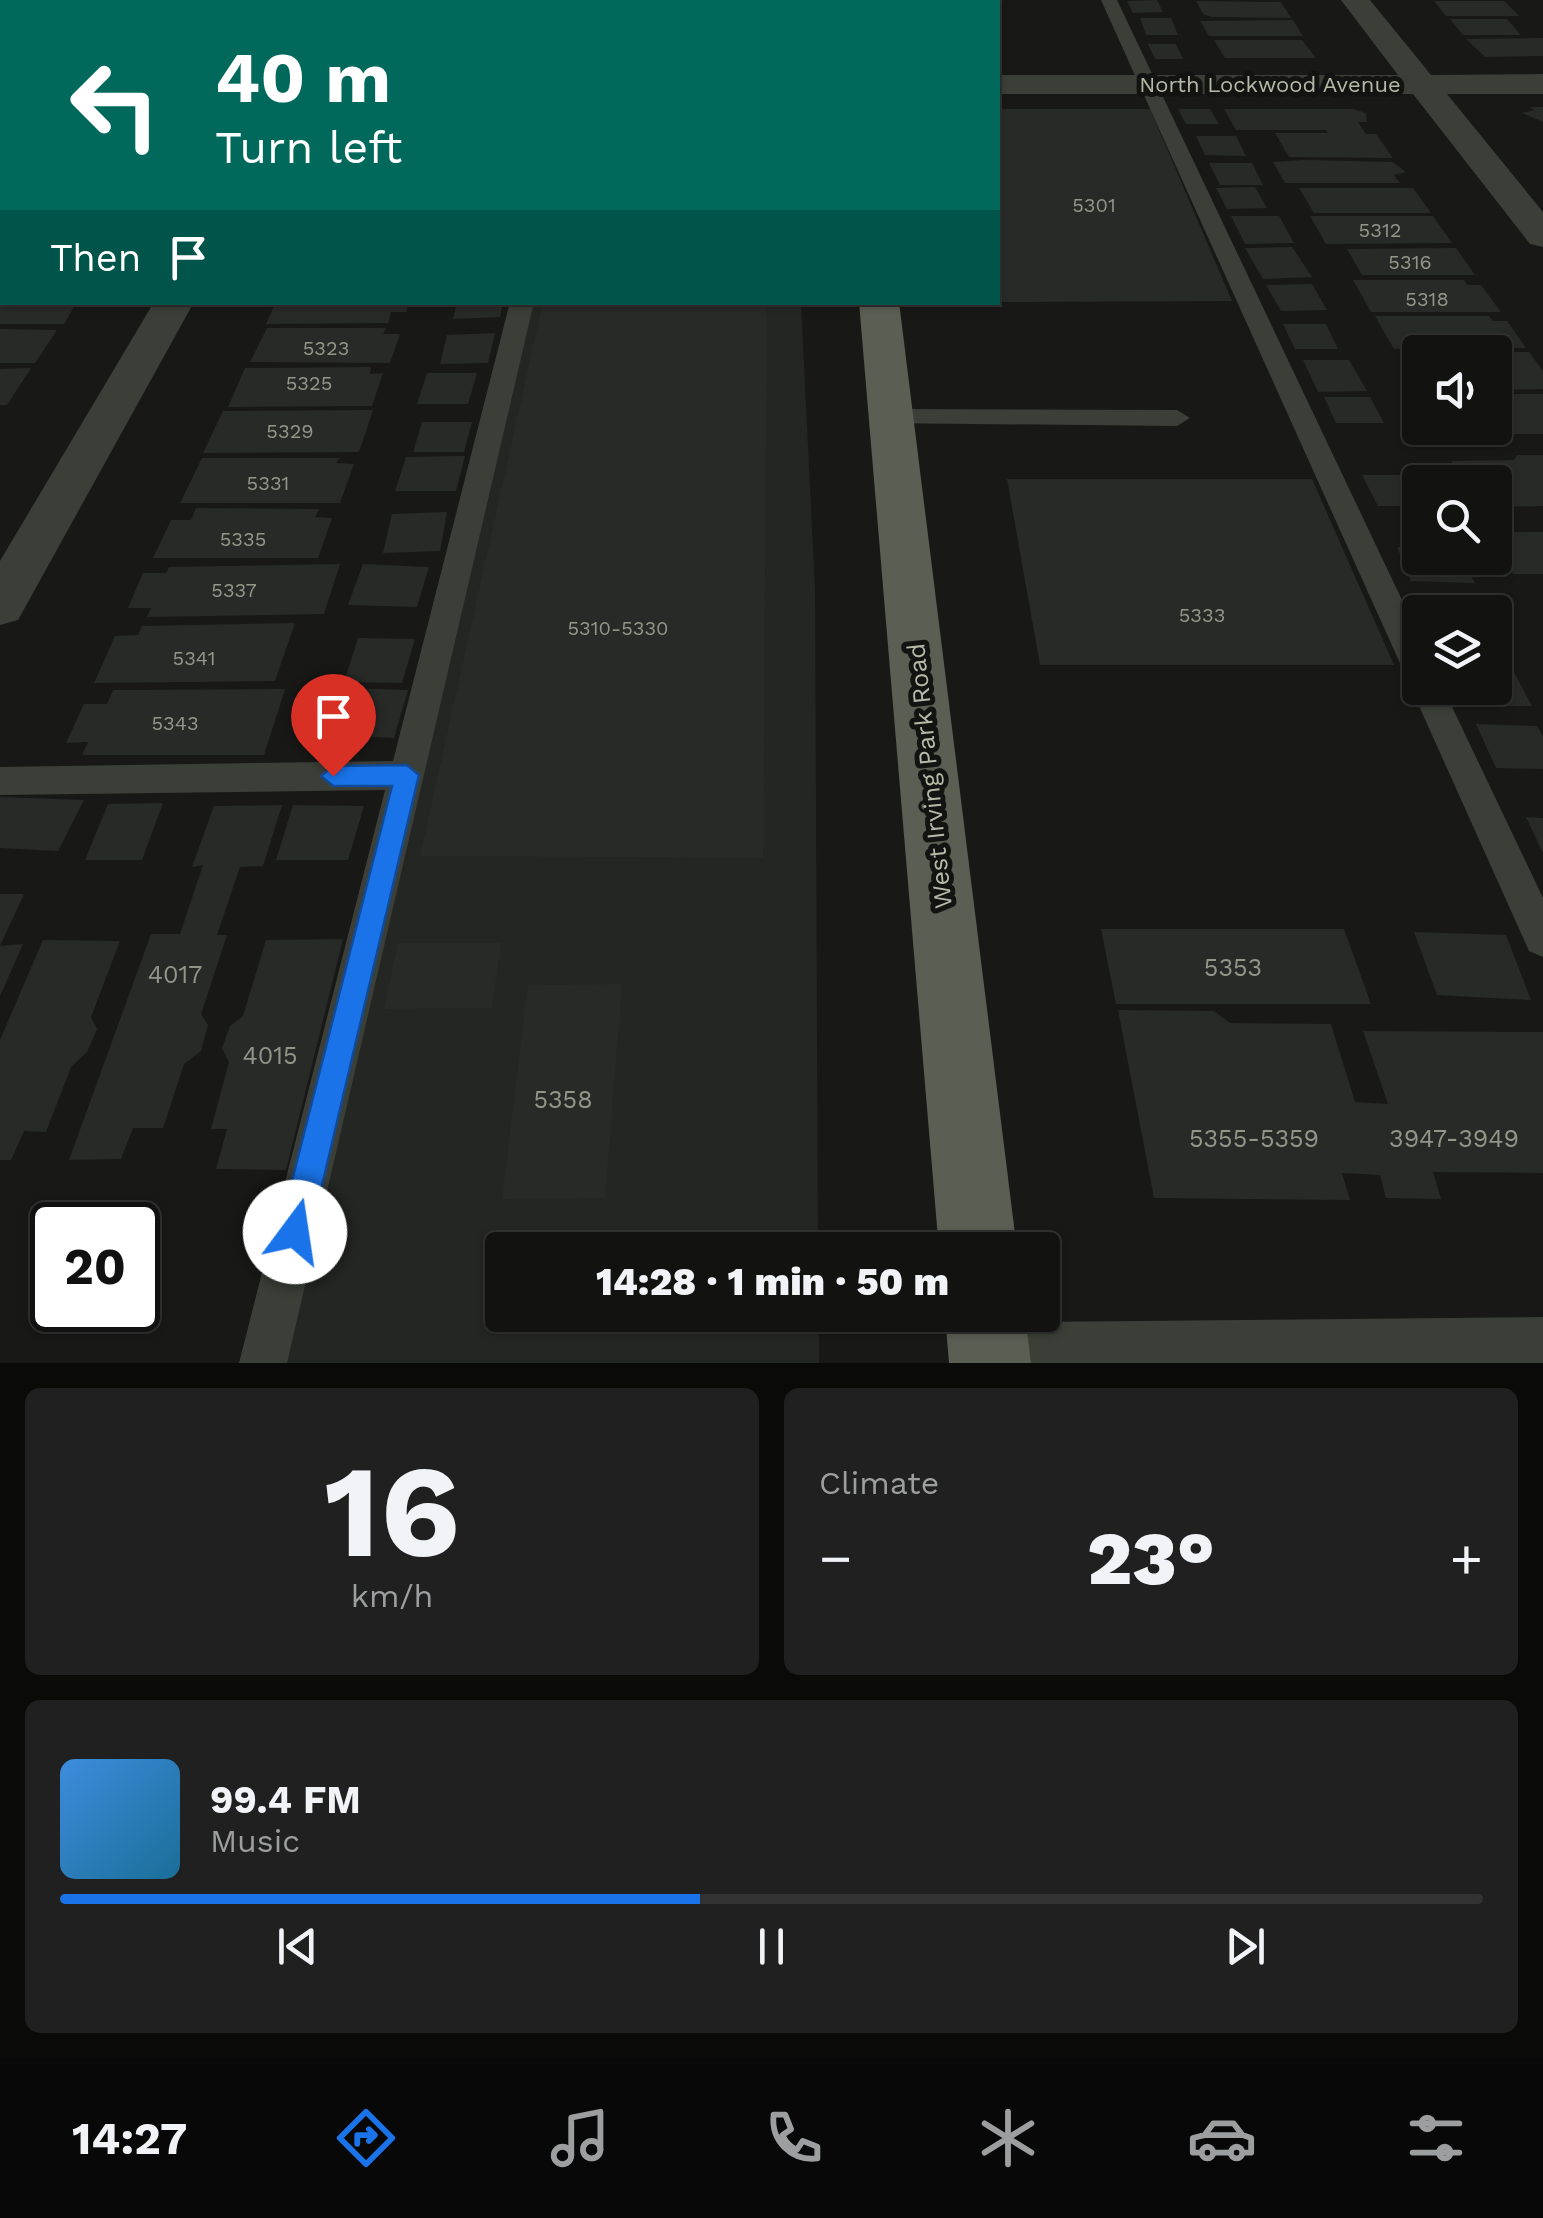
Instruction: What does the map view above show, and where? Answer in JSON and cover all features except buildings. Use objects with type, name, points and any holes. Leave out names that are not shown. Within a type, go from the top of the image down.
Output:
[{"type":"main road","name":"West Irving Park Road","points":[[880,305],[976,1232]]},
{"type":"main road","points":[[987,1332],[990,1363]]},
{"type":"street","points":[[1355,0],[1543,236]]},
{"type":"street","name":"North Lockwood Avenue","points":[[1000,85],[1543,84]]},
{"type":"street","points":[[0,606],[172,305]]},
{"type":"street","points":[[1032,1363],[1543,1358]]},
{"type":"lane","points":[[1110,0],[1402,633]]},
{"type":"lane","points":[[263,1363],[521,305]]},
{"type":"lane","points":[[891,416],[1176,418]]},
{"type":"lane","points":[[1435,705],[1543,939]]},
{"type":"lane","points":[[0,780],[407,775]]},
{"type":"shaded area","points":[[530,305],[801,305],[815,590],[818,1232],[485,1232],[485,1332],[819,1332],[819,1363],[280,1363]]},
{"type":"route","points":[[295,1232],[407,775],[333,776]]}]
